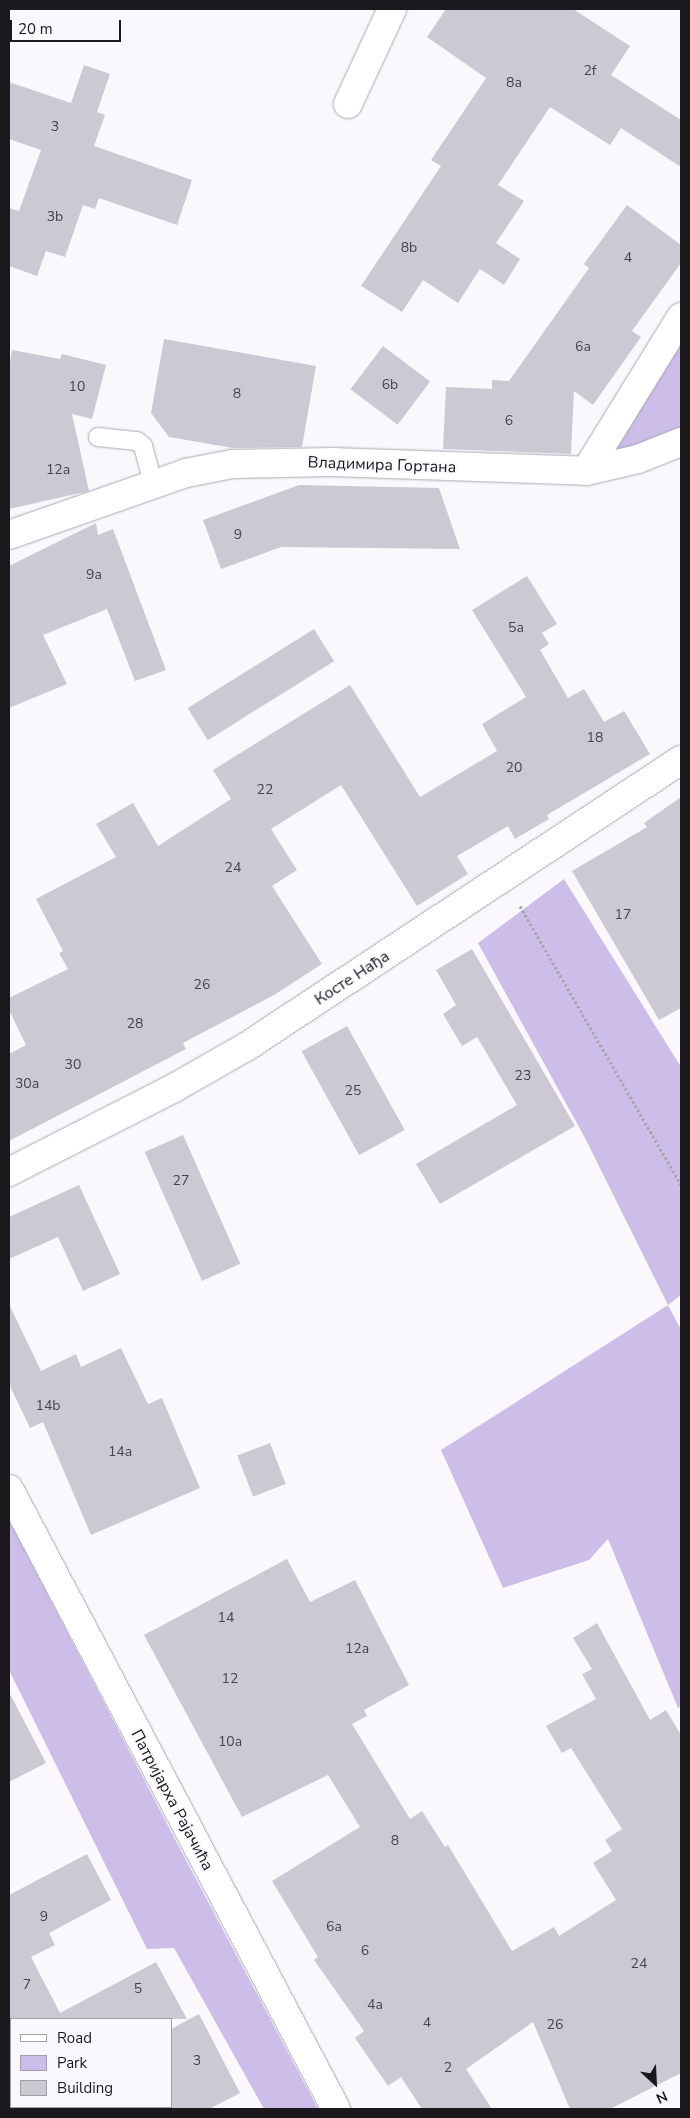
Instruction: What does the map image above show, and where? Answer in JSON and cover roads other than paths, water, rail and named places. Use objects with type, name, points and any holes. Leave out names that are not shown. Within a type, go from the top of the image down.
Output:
[{"type":"street","points":[[348,104],[392,9]]},
{"type":"street","points":[[586,471],[681,317]]},
{"type":"street","name":"Владимира Гортана","points":[[9,535],[186,473],[232,464],[273,462],[586,471],[638,460],[681,442]]},
{"type":"street","name":"Косте Нађа","points":[[9,1172],[174,1088],[246,1048],[681,760]]},
{"type":"street","name":"Патријарха Рајачића","points":[[9,1489],[336,2109]]},
{"type":"lane","points":[[98,437],[137,441],[143,446],[153,484]]}]
